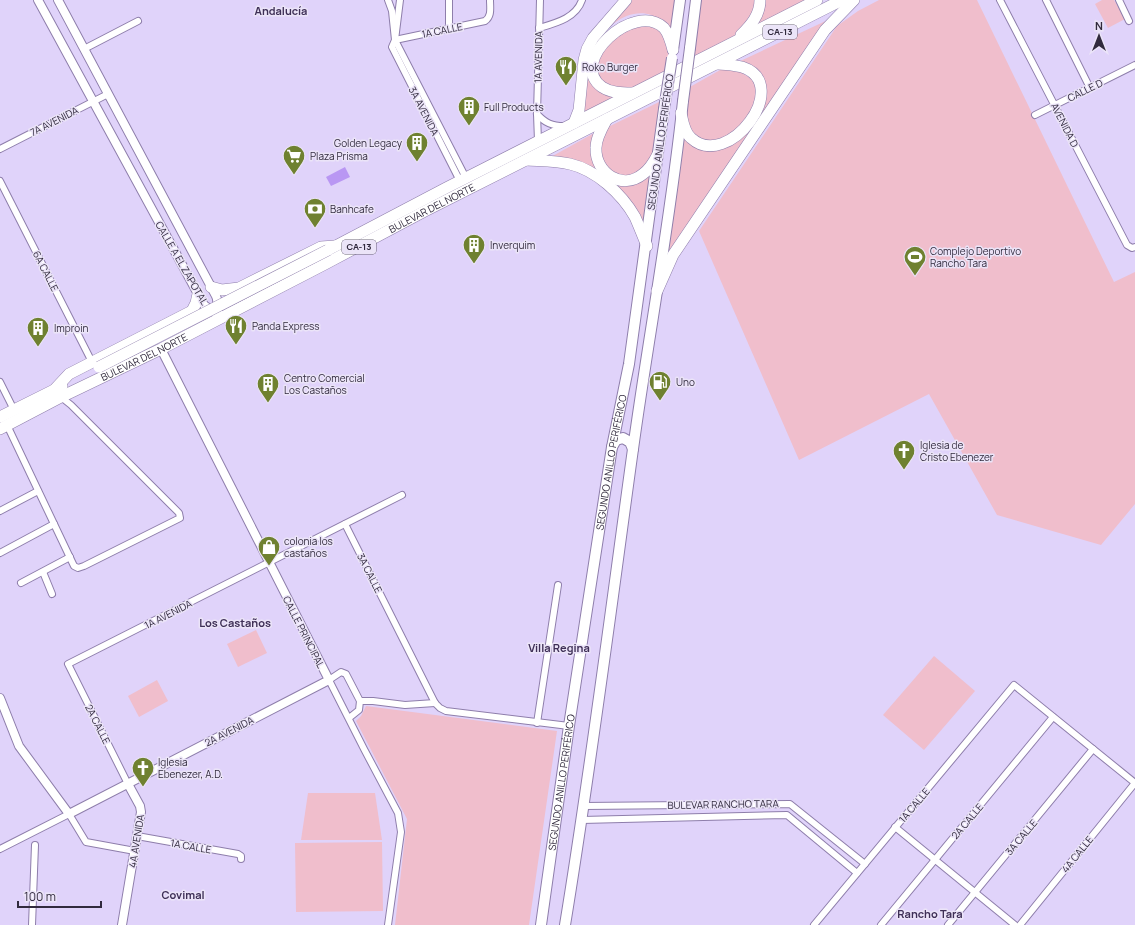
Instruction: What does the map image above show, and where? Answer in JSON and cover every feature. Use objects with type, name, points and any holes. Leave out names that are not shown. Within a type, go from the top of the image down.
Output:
[{"type":"highway","points":[[572,124],[579,110],[584,60],[587,49],[593,38],[626,0]]},
{"type":"highway","points":[[735,41],[751,24],[760,7],[760,0]]},
{"type":"highway","name":"BULEVAR DEL NORTE","points":[[2,424],[58,393],[96,364],[333,248],[572,124],[817,0]]},
{"type":"highway","name":"BULEVAR DEL NORTE","points":[[2,424],[14,410],[92,382],[161,349],[425,211],[842,0]]},
{"type":"highway","points":[[657,291],[673,255],[825,30],[854,0]]},
{"type":"highway","points":[[633,94],[613,92],[602,87],[595,78],[592,67],[595,53],[602,39],[610,30],[620,21],[631,17],[650,17],[658,21],[664,27],[669,36],[673,54]]},
{"type":"highway","points":[[681,113],[685,129],[691,138],[700,144],[723,144],[734,138],[745,129],[756,113],[761,100],[762,90],[760,81],[754,74],[743,67],[717,64]]},
{"type":"highway","points":[[607,119],[598,138],[596,157],[601,167],[610,177],[620,180],[633,179],[642,175],[652,165],[658,154]]},
{"type":"highway","points":[[525,160],[553,161],[572,164],[591,173],[610,185],[623,200],[635,218],[647,246]]},
{"type":"highway","points":[[211,287],[222,290],[239,288],[321,247],[333,248]]},
{"type":"highway","points":[[92,382],[96,378],[204,321],[234,308],[316,266],[321,266]]},
{"type":"highway","points":[[229,290],[223,300],[226,305],[234,308]]},
{"type":"highway","points":[[192,311],[198,294]]},
{"type":"highway","points":[[96,364],[192,311],[202,310],[206,315],[204,321]]},
{"type":"main road","name":"SEGUNDO ANILLO PERIFÉRICO","points":[[541,925],[569,726],[612,446],[629,364],[647,246],[664,109],[680,0]]},
{"type":"main road","name":"SEGUNDO ANILLO PERIFÉRICO","points":[[565,925],[582,820],[633,449],[657,291],[696,0]]},
{"type":"main road","points":[[612,446],[616,440],[623,438],[630,442],[633,449]]},
{"type":"street","name":"CALLE A EL ZAPOTAL","points":[[38,0],[198,294],[208,309],[218,315]]},
{"type":"street","name":"CALLE A EL ZAPOTAL","points":[[58,0],[211,287],[217,299],[218,315]]},
{"type":"street","points":[[388,0],[392,11],[395,40]]},
{"type":"street","points":[[395,40],[400,0]]},
{"type":"street","points":[[449,0],[449,29]]},
{"type":"street","name":"1A CALLE","points":[[395,40],[485,21],[488,19],[490,14],[490,0]]},
{"type":"street","name":"1A AVENIDA","points":[[538,142],[537,114],[540,0]]},
{"type":"street","points":[[1001,2],[1009,0]]},
{"type":"street","points":[[1046,0],[1090,88]]},
{"type":"street","points":[[1119,0],[1129,21]]},
{"type":"street","name":"AVENIDA D","points":[[1001,2],[1127,245],[1133,248]]},
{"type":"street","points":[[539,28],[574,13],[581,3]]},
{"type":"street","points":[[84,49],[138,21]]},
{"type":"street","name":"3A AVENIDA","points":[[395,40],[463,180]]},
{"type":"street","name":"CALLE D","points":[[1035,115],[1135,65]]},
{"type":"street","name":"7A AVENIDA","points":[[0,149],[108,94]]},
{"type":"street","points":[[537,114],[543,121],[551,125],[572,124]]},
{"type":"street","name":"6A CALLE","points":[[0,181],[96,364]]},
{"type":"street","name":"CALLE PRINCIPAL","points":[[161,349],[364,750],[398,813],[401,832],[388,925]]},
{"type":"street","points":[[0,382],[14,410]]},
{"type":"street","points":[[2,424],[38,491],[74,566],[78,568],[84,566],[180,518],[179,513],[58,393]]},
{"type":"street","points":[[0,511],[38,491]]},
{"type":"street","name":"1A AVENIDA","points":[[68,664],[402,495]]},
{"type":"street","points":[[0,553],[54,524]]},
{"type":"street","name":"3A CALLE","points":[[345,524],[438,706]]},
{"type":"street","points":[[21,583],[70,557]]},
{"type":"street","points":[[43,572],[52,594]]},
{"type":"street","points":[[538,723],[558,585]]},
{"type":"street","name":"2A CALLE","points":[[68,664],[128,784]]},
{"type":"street","name":"2A AVENIDA","points":[[0,850],[329,680],[341,672],[346,674],[360,701]]},
{"type":"street","name":"1A CALLE","points":[[814,925],[1014,685],[1053,717]]},
{"type":"street","points":[[0,698],[19,746],[69,814],[86,842],[135,851]]},
{"type":"street","points":[[349,718],[359,710],[360,701],[373,701],[405,705],[438,706],[446,711],[569,726]]},
{"type":"street","points":[[1053,717],[1135,783]]},
{"type":"street","name":"2A CALLE","points":[[881,925],[1053,717]]},
{"type":"street","name":"3A CALLE","points":[[948,925],[1093,749]]},
{"type":"street","name":"4A CALLE","points":[[1020,925],[1135,783]]},
{"type":"street","name":"4A AVENIDA","points":[[122,925],[141,808],[128,784]]},
{"type":"street","points":[[770,803],[770,815]]},
{"type":"street","name":"BULEVAR RANCHO TARA","points":[[584,806],[790,804],[865,864]]},
{"type":"street","name":"BULEVAR RANCHO TARA","points":[[582,820],[787,815],[857,873]]},
{"type":"street","points":[[895,827],[1015,925]]},
{"type":"street","name":"1A CALLE","points":[[137,836],[238,854],[241,856],[241,859]]},
{"type":"street","points":[[32,925],[35,845]]},
{"type":"shaded area","points":[[629,0],[676,0],[671,37],[661,21],[652,15],[643,13],[633,14],[614,23],[606,30],[595,46],[593,80],[621,95],[579,116],[590,49]]},
{"type":"shaded area","points":[[698,0],[758,0],[757,5],[736,36],[691,59]]},
{"type":"shaded area","points":[[762,0],[808,0],[748,30]]},
{"type":"shaded area","name":"Complejo Deportivo Rancho Tara","points":[[879,0],[977,0],[1114,282],[1135,272],[1135,504],[1101,545],[997,515],[929,394],[799,460],[699,231],[837,26],[858,11]]},
{"type":"shaded area","points":[[1102,0],[1114,0],[1125,19],[1108,28],[1095,4]]},
{"type":"shaded area","points":[[832,18],[662,270],[682,127],[689,140],[731,143],[765,93],[736,63]]},
{"type":"shaded area","points":[[657,23],[669,49],[666,71],[629,90],[614,90],[597,77],[597,54],[613,30]]},
{"type":"shaded area","points":[[729,65],[757,82],[753,112],[732,136],[711,143],[694,136],[684,115],[688,88]]},
{"type":"shaded area","points":[[661,101],[654,156],[641,172],[621,177],[602,165],[601,139],[604,129]]},
{"type":"shaded area","points":[[596,132],[594,139],[613,180],[652,169],[644,234],[613,184],[549,158]]},
{"type":"shaded area","points":[[345,167],[350,177],[331,186],[326,177]]},
{"type":"shaded area","points":[[256,630],[267,653],[238,667],[227,644]]},
{"type":"shaded area","points":[[934,656],[975,691],[924,750],[883,715]]},
{"type":"shaded area","points":[[157,680],[168,701],[139,717],[128,696]]},
{"type":"shaded area","points":[[366,706],[557,731],[529,925],[395,925],[407,819],[356,721],[361,716]]},
{"type":"shaded area","points":[[308,793],[375,793],[382,840],[301,840]]},
{"type":"shaded area","points":[[382,842],[383,911],[296,912],[295,843]]},
{"type":"place","name":"Roko Burger","points":[[566,86]]},
{"type":"place","name":"Full Products","points":[[469,126]]},
{"type":"place","name":"Golden Legacy","points":[[417,162]]},
{"type":"place","name":"Plaza Prisma","points":[[294,176]]},
{"type":"place","name":"Banhcafe","points":[[315,228]]},
{"type":"place","name":"Inverquim","points":[[474,264]]},
{"type":"place","name":"Complejo Deportivo Rancho Tara","points":[[915,276]]},
{"type":"place","name":"Panda Express","points":[[236,346]]},
{"type":"place","name":"Improin","points":[[38,348]]},
{"type":"place","name":"Uno","points":[[660,402]]},
{"type":"place","name":"Centro Comercial Los Castaños","points":[[268,404]]},
{"type":"place","name":"Iglesia de Cristo Ebenezer","points":[[904,470]]},
{"type":"place","name":"colonia los castaños","points":[[269,566]]},
{"type":"place","name":"Iglesia Ebenezer, A.D.","points":[[143,788]]},
{"type":"district","name":"Andalucía","points":[[281,11]]},
{"type":"district","name":"Los Castaños","points":[[235,623]]},
{"type":"district","name":"Villa Regina","points":[[559,648]]},
{"type":"district","name":"Covimal","points":[[183,895]]},
{"type":"district","name":"Rancho Tara","points":[[930,914]]}]
